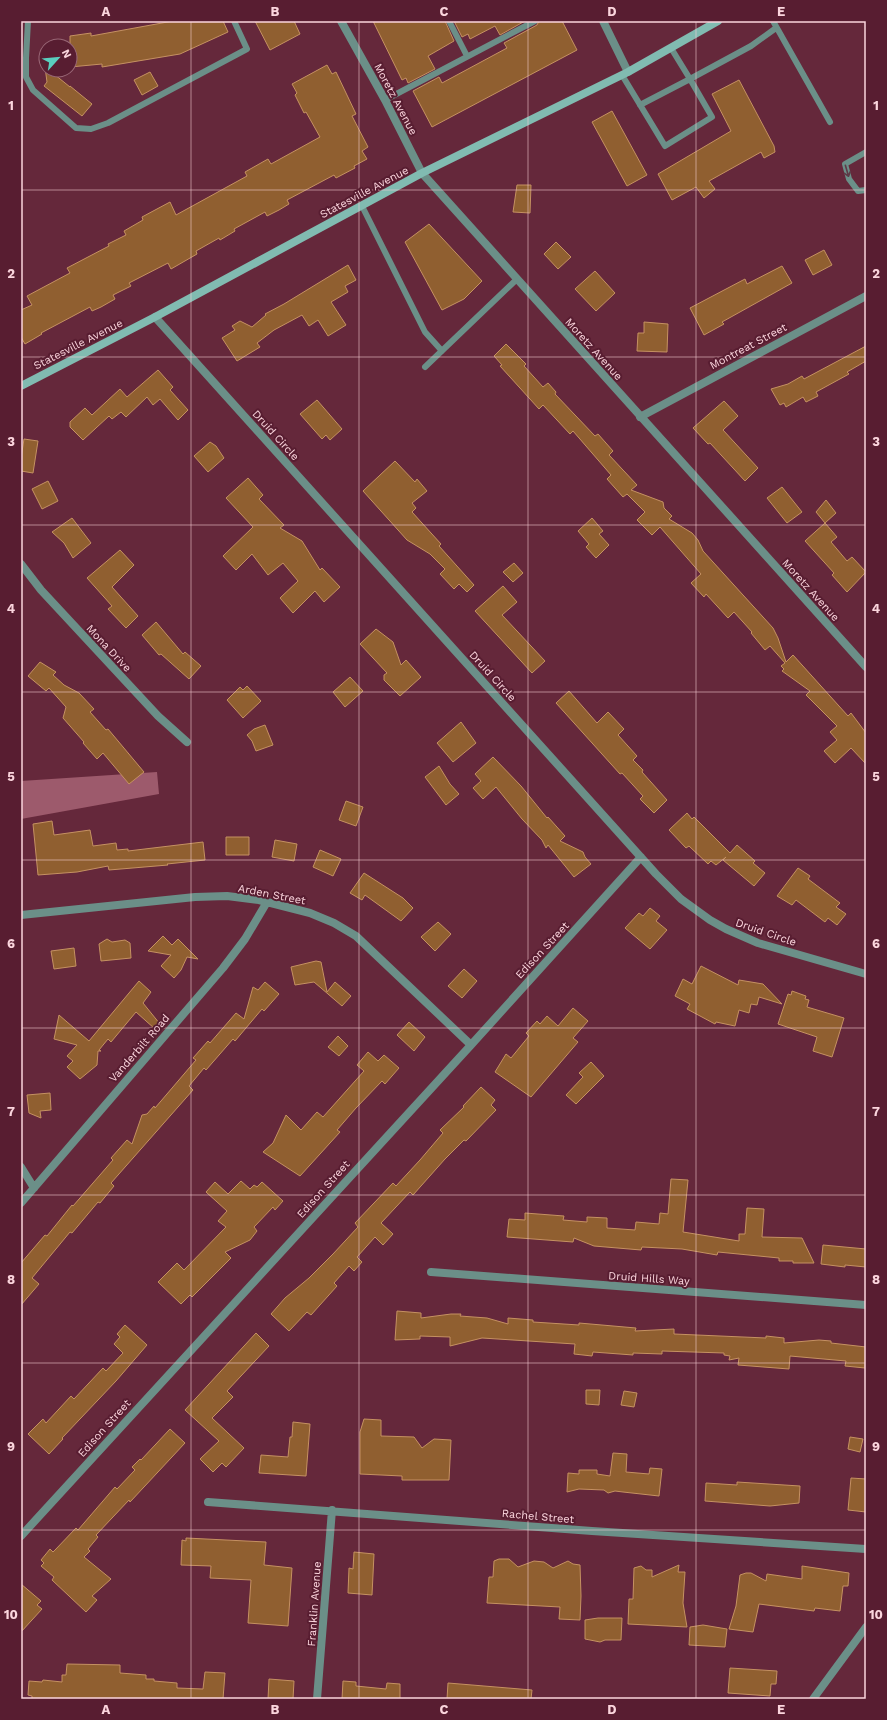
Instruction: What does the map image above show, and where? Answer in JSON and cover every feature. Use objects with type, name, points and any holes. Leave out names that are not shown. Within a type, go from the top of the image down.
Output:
[{"type":"main road","name":"Statesville Avenue","points":[[21,386],[155,317],[422,173],[625,73],[718,21]]},
{"type":"street","name":"Moretz Avenue","points":[[341,21],[385,100],[422,173],[866,667]]},
{"type":"street","points":[[603,21],[625,73]]},
{"type":"street","name":"Montreat Street","points":[[640,416],[866,296]]},
{"type":"street","name":"Druid Circle","points":[[155,317],[641,857],[681,899],[707,918],[726,929],[758,943],[866,974]]},
{"type":"street","name":"Mona Drive","points":[[21,564],[41,590],[153,711],[172,730],[187,742]]},
{"type":"street","name":"Edison Street","points":[[21,1536],[471,1045],[641,857]]},
{"type":"street","name":"Arden Street","points":[[21,915],[195,897],[227,896],[267,902],[310,913],[334,923],[356,936],[471,1045]]},
{"type":"street","name":"Vanderbilt Road","points":[[21,1203],[223,968],[245,939],[267,902]]},
{"type":"street","points":[[21,1166],[34,1188]]},
{"type":"street","name":"Druid Hills Way","points":[[431,1272],[866,1305]]},
{"type":"street","name":"Rachel Street","points":[[208,1502],[332,1510],[592,1531],[866,1549]]},
{"type":"street","name":"Franklin Avenue","points":[[317,1699],[332,1510]]},
{"type":"street","points":[[813,1699],[866,1627]]},
{"type":"lane","points":[[28,21],[26,77],[33,90],[76,128],[91,129],[108,123],[247,49],[234,21]]},
{"type":"lane","points":[[449,21],[467,56]]},
{"type":"lane","points":[[385,100],[535,21]]},
{"type":"lane","points":[[772,21],[830,122]]},
{"type":"lane","points":[[640,105],[751,46],[776,28]]},
{"type":"lane","points":[[625,73],[640,105],[665,146],[712,117],[671,48]]},
{"type":"lane","points":[[866,152],[845,164],[849,178],[858,192],[866,190]]},
{"type":"lane","points":[[362,206],[425,332],[442,351]]},
{"type":"lane","points":[[425,366],[517,279]]},
{"type":"shaded area","points":[[157,772],[159,794],[21,819],[21,781]]},
{"type":"building","points":[[173,21],[223,21],[228,32],[180,54],[102,67],[102,64],[78,66],[78,38],[70,38],[70,36],[91,33],[91,36]]},
{"type":"building","points":[[255,21],[294,21],[300,34],[270,50]]},
{"type":"building","points":[[373,21],[445,21],[454,41],[428,56],[435,69],[408,83],[406,78],[402,80]]},
{"type":"building","points":[[454,21],[525,21],[500,35],[495,26],[470,39],[468,34],[462,37]]},
{"type":"building","points":[[539,21],[562,21],[577,50],[432,127],[413,91],[439,77],[442,83],[507,48],[504,43],[537,25]]},
{"type":"building","points":[[327,65],[332,74],[336,72],[356,114],[352,116],[368,147],[362,151],[367,159],[354,166],[355,168],[336,178],[334,175],[287,200],[289,204],[279,210],[267,216],[265,212],[234,229],[235,231],[196,251],[197,254],[171,269],[168,263],[129,283],[131,286],[113,295],[115,299],[92,311],[90,307],[41,333],[42,334],[25,344],[21,337],[21,310],[32,305],[27,296],[70,273],[67,268],[109,246],[108,244],[126,235],[124,231],[143,220],[142,217],[170,202],[176,215],[247,176],[245,172],[268,159],[271,164],[320,137],[306,112],[304,113],[295,95],[297,93],[292,84]]},
{"type":"building","points":[[150,72],[158,86],[142,95],[134,80]]},
{"type":"building","points":[[46,78],[59,78],[92,104],[82,116],[44,86],[47,82]]},
{"type":"building","points":[[739,80],[774,146],[775,152],[764,158],[761,152],[709,181],[715,189],[704,198],[696,187],[672,200],[658,174],[731,131],[712,94]]},
{"type":"building","points":[[612,111],[647,175],[627,186],[592,122]]},
{"type":"building","points":[[517,185],[531,185],[530,213],[513,212]]},
{"type":"building","points":[[429,224],[482,281],[464,299],[442,310],[405,242]]},
{"type":"building","points":[[556,242],[571,257],[558,269],[544,254]]},
{"type":"building","points":[[824,250],[832,265],[813,275],[805,260]]},
{"type":"building","points":[[348,265],[356,280],[345,286],[348,292],[331,302],[346,325],[328,336],[318,320],[309,326],[302,315],[274,330],[257,343],[260,347],[237,361],[222,338],[235,330],[232,326],[240,321],[252,327],[266,315],[265,314]]},
{"type":"building","points":[[782,266],[792,283],[722,322],[724,324],[704,335],[690,308],[745,279],[747,284]]},
{"type":"building","points":[[595,271],[615,293],[596,311],[575,289]]},
{"type":"building","points":[[644,322],[668,324],[667,352],[637,351],[638,333],[644,333]]},
{"type":"building","points":[[506,344],[526,364],[524,366],[543,387],[548,383],[556,392],[555,394],[595,436],[598,434],[613,451],[609,455],[637,485],[631,490],[663,502],[664,508],[672,516],[669,519],[692,533],[698,540],[703,551],[773,628],[786,662],[793,655],[848,716],[851,713],[866,733],[866,764],[851,748],[835,763],[824,751],[837,740],[830,732],[837,726],[806,695],[810,691],[782,671],[784,669],[781,666],[785,663],[770,646],[765,650],[751,633],[752,632],[734,612],[728,618],[706,594],[704,597],[691,583],[701,574],[660,527],[652,535],[637,520],[645,512],[627,494],[623,497],[607,479],[611,475],[573,431],[570,434],[543,405],[539,409],[500,366],[502,365],[494,356]]},
{"type":"building","points":[[866,346],[866,361],[847,372],[849,374],[816,392],[818,396],[806,402],[803,397],[786,407],[784,403],[780,405],[771,389],[788,384],[802,376],[804,379]]},
{"type":"building","points":[[158,370],[173,387],[170,390],[188,410],[178,420],[160,399],[153,405],[147,397],[126,417],[121,412],[112,419],[109,416],[83,440],[70,427],[70,422],[85,408],[92,415],[120,389],[127,397]]},
{"type":"building","points":[[317,400],[342,429],[330,440],[326,435],[322,439],[300,414]]},
{"type":"building","points":[[724,401],[738,416],[723,430],[758,468],[745,481],[710,443],[708,444],[693,428]]},
{"type":"building","points":[[24,439],[38,441],[33,473],[21,471],[21,458]]},
{"type":"building","points":[[210,442],[216,446],[224,458],[208,472],[194,456]]},
{"type":"building","points":[[395,461],[415,482],[417,479],[427,491],[412,503],[416,508],[412,512],[441,544],[439,546],[474,585],[467,592],[459,584],[454,589],[440,574],[445,569],[430,554],[407,540],[363,491]]},
{"type":"building","points":[[248,478],[263,495],[259,499],[284,525],[280,528],[302,541],[320,570],[322,568],[340,587],[324,602],[315,591],[293,613],[280,598],[298,581],[283,563],[268,575],[252,554],[236,570],[223,556],[253,527],[226,498]]},
{"type":"building","points":[[48,481],[58,501],[42,509],[32,489]]},
{"type":"building","points":[[782,487],[802,512],[787,523],[767,498]]},
{"type":"building","points":[[826,500],[836,513],[825,523],[816,512]]},
{"type":"building","points":[[72,518],[91,543],[73,558],[64,543],[52,532]]},
{"type":"building","points":[[592,518],[603,531],[599,534],[609,545],[596,558],[586,547],[589,544],[578,531]]},
{"type":"building","points":[[825,523],[837,537],[831,542],[847,561],[852,557],[866,572],[847,592],[832,575],[834,573],[805,541]]},
{"type":"building","points":[[120,550],[134,565],[112,587],[138,616],[126,628],[108,609],[112,606],[87,578]]},
{"type":"building","points":[[514,563],[523,573],[513,582],[503,572]]},
{"type":"building","points":[[503,586],[517,602],[502,615],[545,661],[532,673],[475,611]]},
{"type":"building","points":[[156,622],[183,654],[185,652],[201,666],[189,679],[161,654],[159,655],[142,635]]},
{"type":"building","points":[[376,629],[393,642],[401,665],[406,660],[421,677],[400,696],[384,680],[384,675],[387,673],[360,644]]},
{"type":"building","points":[[40,662],[56,672],[53,675],[64,685],[79,693],[94,709],[90,712],[106,730],[108,729],[144,772],[129,784],[103,753],[97,759],[63,718],[66,707],[49,688],[46,691],[28,676]]},
{"type":"building","points":[[350,677],[363,691],[345,707],[333,692]]},
{"type":"building","points":[[247,686],[261,701],[243,718],[227,700],[240,687],[243,690]]},
{"type":"building","points":[[569,691],[597,723],[608,712],[624,729],[618,735],[637,756],[633,760],[667,800],[654,813],[640,799],[643,796],[622,773],[620,774],[556,703]]},
{"type":"building","points":[[461,722],[476,743],[453,762],[437,743]]},
{"type":"building","points":[[265,725],[273,745],[256,751],[252,741],[247,735],[254,729]]},
{"type":"building","points":[[493,757],[565,836],[560,841],[583,852],[591,864],[574,877],[548,845],[546,848],[542,840],[522,819],[496,787],[483,799],[473,788],[481,781],[475,774]]},
{"type":"building","points":[[439,766],[450,784],[459,794],[446,805],[425,777]]},
{"type":"building","points":[[346,801],[363,807],[356,826],[339,820]]},
{"type":"building","points":[[687,813],[692,819],[694,817],[730,853],[737,845],[755,861],[753,863],[765,873],[754,886],[723,860],[726,857],[716,865],[711,861],[708,864],[689,846],[686,848],[669,830]]},
{"type":"building","points":[[52,821],[54,835],[90,830],[93,846],[116,843],[117,850],[128,849],[128,851],[203,842],[205,860],[109,870],[108,866],[77,872],[38,875],[33,824]]},
{"type":"building","points":[[226,837],[249,837],[249,855],[226,855]]},
{"type":"building","points":[[275,840],[297,844],[294,861],[272,857]]},
{"type":"building","points":[[320,850],[341,859],[333,876],[313,867]]},
{"type":"building","points":[[798,868],[810,876],[808,879],[840,903],[836,907],[846,914],[837,925],[828,918],[825,922],[796,900],[792,905],[777,896]]},
{"type":"building","points":[[364,873],[403,898],[413,908],[401,921],[365,895],[362,900],[350,893]]},
{"type":"building","points":[[650,908],[660,916],[656,921],[667,930],[650,949],[625,928],[639,913],[643,916]]},
{"type":"building","points":[[438,922],[451,934],[435,951],[421,937]]},
{"type":"building","points":[[163,936],[172,945],[178,939],[198,959],[187,957],[181,970],[174,978],[161,966],[171,955],[148,951]]},
{"type":"building","points":[[107,939],[112,942],[125,940],[130,943],[131,958],[101,961],[99,944]]},
{"type":"building","points":[[74,948],[76,966],[54,969],[51,951]]},
{"type":"building","points":[[316,961],[321,962],[327,992],[335,982],[351,996],[342,1006],[314,982],[295,985],[291,967]]},
{"type":"building","points":[[701,966],[738,985],[739,980],[763,984],[782,1004],[759,997],[757,1005],[751,1004],[749,1013],[739,1010],[735,1026],[716,1022],[715,1024],[687,1009],[690,1004],[675,996],[683,979],[692,984]]},
{"type":"building","points":[[464,969],[477,981],[462,998],[448,986]]},
{"type":"building","points":[[139,981],[151,992],[143,1003],[160,1024],[155,1029],[136,1012],[111,1042],[108,1039],[99,1050],[101,1051],[98,1051],[97,1065],[80,1079],[67,1067],[73,1061],[67,1056],[77,1045],[54,1039],[59,1015],[89,1041]]},
{"type":"building","points":[[265,982],[279,994],[264,1011],[262,1009],[235,1041],[233,1039],[206,1070],[204,1068],[189,1086],[193,1090],[111,1183],[114,1186],[100,1203],[98,1202],[72,1233],[70,1232],[32,1278],[39,1284],[21,1305],[21,1263],[45,1235],[47,1236],[72,1205],[73,1206],[113,1160],[111,1158],[127,1140],[132,1144],[142,1115],[147,1114],[154,1106],[155,1108],[196,1060],[193,1058],[208,1041],[210,1043],[236,1013],[244,1019],[253,987],[258,990]]},
{"type":"building","points":[[792,991],[806,996],[805,999],[809,1000],[807,1007],[844,1018],[832,1057],[813,1051],[817,1037],[778,1024],[788,994],[791,995]]},
{"type":"building","points":[[573,1008],[588,1021],[573,1038],[578,1042],[531,1097],[495,1072],[506,1054],[511,1058],[529,1036],[526,1033],[537,1021],[540,1024],[547,1016],[558,1026]]},
{"type":"building","points":[[409,1022],[425,1037],[414,1051],[397,1035]]},
{"type":"building","points":[[338,1036],[348,1046],[339,1056],[328,1047]]},
{"type":"building","points":[[368,1052],[378,1061],[384,1055],[399,1068],[385,1084],[382,1081],[356,1108],[337,1130],[340,1132],[300,1176],[263,1152],[273,1143],[286,1115],[301,1130],[317,1112],[323,1117],[364,1071],[357,1065]]},
{"type":"building","points":[[591,1062],[604,1076],[576,1104],[566,1095],[583,1077],[579,1073]]},
{"type":"building","points":[[481,1087],[495,1100],[491,1105],[496,1110],[466,1141],[464,1140],[445,1159],[413,1195],[410,1192],[381,1223],[393,1234],[383,1245],[375,1237],[357,1257],[362,1262],[354,1271],[349,1266],[334,1283],[337,1286],[311,1315],[307,1312],[289,1331],[271,1314],[285,1298],[309,1278],[333,1254],[358,1227],[355,1223],[393,1183],[396,1186],[443,1133],[440,1130],[464,1107],[463,1106]]},
{"type":"building","points":[[50,1093],[51,1110],[40,1111],[41,1118],[29,1113],[27,1095]]},
{"type":"building","points":[[671,1179],[688,1180],[683,1232],[739,1241],[739,1234],[745,1234],[747,1208],[764,1209],[762,1237],[802,1238],[814,1263],[793,1263],[793,1261],[779,1261],[779,1258],[718,1252],[717,1255],[682,1249],[642,1247],[641,1250],[594,1246],[574,1238],[573,1242],[507,1237],[509,1219],[525,1220],[525,1213],[564,1216],[563,1220],[587,1222],[587,1217],[607,1218],[607,1228],[635,1230],[636,1222],[659,1224],[660,1213],[668,1214]]},
{"type":"building","points":[[241,1181],[250,1189],[254,1185],[257,1187],[262,1182],[283,1201],[275,1210],[273,1207],[254,1227],[257,1231],[250,1240],[225,1252],[231,1258],[192,1297],[190,1295],[181,1304],[158,1282],[177,1263],[184,1270],[226,1227],[218,1221],[227,1211],[206,1192],[215,1182],[228,1194]]},
{"type":"building","points":[[823,1245],[866,1249],[866,1267],[845,1265],[845,1267],[821,1264]]},
{"type":"building","points":[[397,1311],[421,1313],[421,1318],[461,1314],[460,1316],[487,1318],[508,1324],[508,1318],[533,1320],[533,1322],[579,1325],[579,1323],[636,1328],[635,1331],[674,1329],[674,1334],[766,1338],[766,1336],[784,1338],[784,1343],[819,1340],[831,1341],[831,1343],[866,1347],[865,1368],[845,1366],[846,1361],[790,1356],[789,1369],[738,1365],[739,1358],[729,1360],[730,1356],[724,1355],[724,1353],[662,1351],[662,1354],[633,1353],[633,1355],[593,1352],[592,1356],[574,1354],[575,1344],[482,1338],[450,1346],[450,1337],[420,1336],[420,1339],[395,1340]]},
{"type":"building","points":[[125,1325],[147,1345],[49,1454],[28,1434],[43,1419],[46,1423],[71,1396],[74,1399],[103,1368],[106,1371],[123,1353],[114,1344],[120,1337],[117,1334]]},
{"type":"building","points":[[256,1333],[269,1346],[227,1391],[233,1397],[212,1418],[244,1448],[226,1467],[222,1463],[213,1472],[200,1459],[219,1441],[185,1410]]},
{"type":"building","points":[[586,1390],[600,1390],[599,1405],[586,1404]]},
{"type":"building","points":[[624,1391],[637,1393],[634,1407],[621,1405]]},
{"type":"building","points":[[364,1419],[381,1420],[381,1436],[414,1437],[422,1448],[434,1439],[451,1440],[449,1480],[402,1480],[402,1476],[360,1474],[360,1432]]},
{"type":"building","points":[[293,1422],[310,1424],[306,1476],[259,1473],[261,1455],[288,1457]]},
{"type":"building","points":[[170,1429],[185,1443],[130,1502],[129,1500],[96,1535],[98,1537],[88,1549],[90,1551],[84,1557],[111,1579],[92,1596],[97,1600],[86,1612],[52,1580],[54,1577],[41,1566],[44,1563],[41,1560],[50,1549],[53,1552],[76,1528],[78,1530],[115,1487],[117,1489],[135,1470],[132,1467],[140,1459],[141,1460]]},
{"type":"building","points":[[850,1437],[863,1439],[860,1452],[848,1449]]},
{"type":"building","points":[[613,1453],[627,1454],[626,1472],[649,1474],[650,1468],[662,1469],[659,1496],[615,1491],[608,1493],[604,1490],[579,1489],[567,1492],[568,1473],[579,1474],[579,1470],[597,1470],[597,1474],[610,1476]]},
{"type":"building","points":[[851,1478],[866,1479],[866,1512],[848,1510]]},
{"type":"building","points":[[737,1482],[800,1486],[799,1503],[770,1506],[705,1501],[706,1483],[737,1485]]},
{"type":"building","points":[[186,1538],[266,1542],[264,1565],[292,1568],[288,1626],[248,1623],[251,1580],[210,1578],[211,1566],[181,1565],[182,1540],[186,1541]]},
{"type":"building","points":[[354,1552],[374,1554],[372,1595],[348,1593],[349,1568],[353,1569]]},
{"type":"building","points":[[499,1559],[509,1559],[518,1567],[534,1561],[544,1562],[553,1568],[568,1561],[573,1564],[580,1565],[580,1620],[559,1619],[560,1607],[487,1603],[489,1577],[493,1577],[494,1561]]},
{"type":"building","points":[[679,1565],[678,1572],[685,1572],[683,1603],[687,1627],[628,1624],[629,1599],[633,1599],[634,1568],[641,1566],[646,1570],[652,1570],[652,1577]]},
{"type":"building","points":[[802,1566],[849,1573],[848,1586],[843,1586],[840,1611],[815,1608],[814,1611],[759,1604],[753,1632],[729,1629],[736,1606],[740,1575],[751,1573],[766,1581],[767,1574],[802,1579]]},
{"type":"building","points":[[21,1584],[41,1601],[37,1605],[42,1609],[21,1632]]},
{"type":"building","points":[[598,1618],[622,1618],[621,1640],[605,1640],[600,1642],[585,1639],[585,1620]]},
{"type":"building","points":[[703,1625],[727,1629],[725,1647],[689,1645],[690,1627]]},
{"type":"building","points":[[67,1664],[120,1665],[120,1673],[146,1675],[146,1679],[177,1683],[177,1688],[203,1689],[205,1672],[225,1673],[223,1699],[32,1699],[32,1696],[28,1695],[29,1681],[42,1682],[43,1680],[62,1682],[62,1675],[66,1675]]},
{"type":"building","points":[[730,1668],[777,1671],[776,1684],[771,1684],[770,1696],[728,1693]]},
{"type":"building","points":[[269,1679],[294,1681],[293,1699],[268,1699]]},
{"type":"building","points":[[343,1681],[356,1682],[356,1686],[386,1689],[387,1683],[400,1684],[400,1699],[342,1699]]},
{"type":"building","points":[[448,1683],[532,1690],[531,1699],[447,1699]]}]
